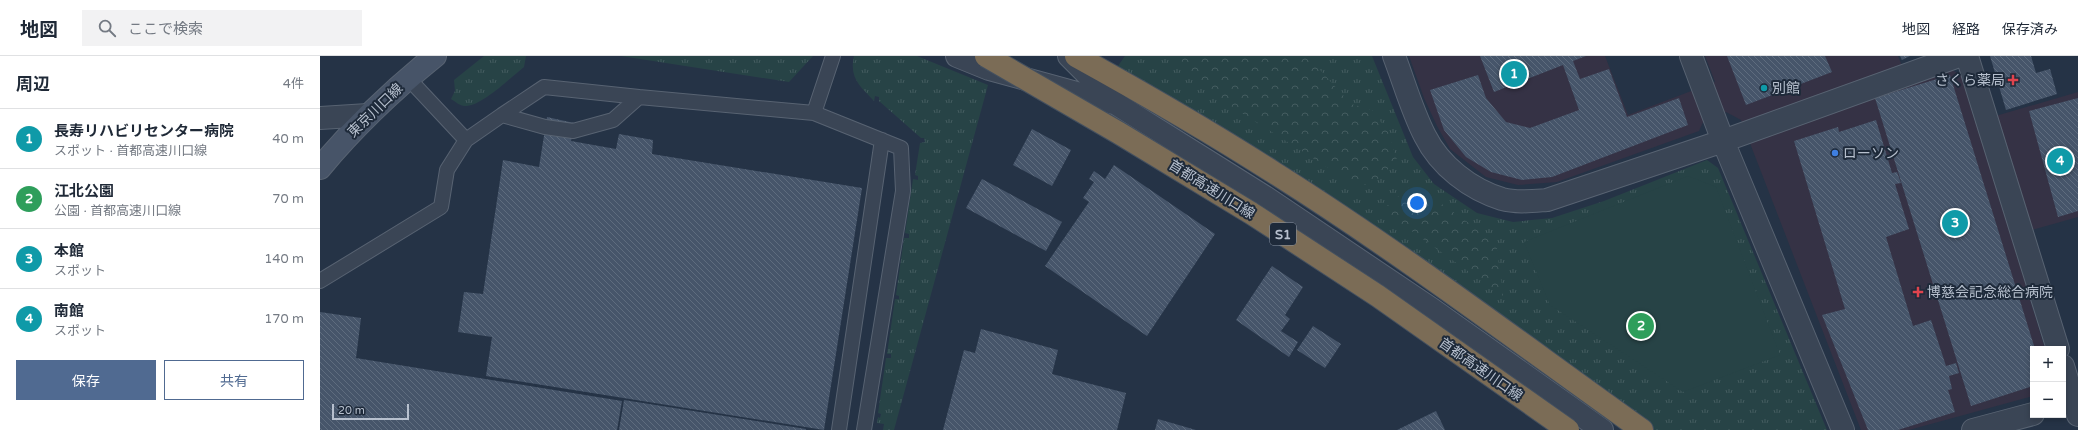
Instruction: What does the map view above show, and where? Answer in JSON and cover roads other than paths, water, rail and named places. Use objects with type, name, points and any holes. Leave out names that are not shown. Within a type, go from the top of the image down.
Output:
[{"type":"highway","name":"首都高速川口線","points":[[986,56],[1120,133],[1251,213],[1378,296],[1568,430]]},
{"type":"highway","points":[[1076,56],[1147,95],[1274,172],[1402,258],[1642,430]]},
{"type":"main road","name":"東京川口線","points":[[320,168],[368,115],[408,78],[435,56]]},
{"type":"street","points":[[958,56],[989,69],[1118,105]]},
{"type":"street","points":[[1069,56],[1118,105],[1265,197],[1433,310],[1602,430]]},
{"type":"street","points":[[1394,56],[1425,137],[1439,157],[1454,174],[1480,190],[1502,199],[1527,202],[1547,200],[1723,140],[1959,56]]},
{"type":"street","points":[[1691,56],[1723,140],[1843,430]]},
{"type":"street","points":[[1967,56],[2057,346]]},
{"type":"street","points":[[320,118],[368,115]]},
{"type":"street","points":[[2066,378],[2073,407]]},
{"type":"street","points":[[1973,430],[2030,415]]},
{"type":"lane","points":[[814,113],[833,56]]},
{"type":"lane","points":[[408,78],[466,140]]},
{"type":"lane","points":[[320,281],[442,207],[447,170],[466,140],[544,87],[814,113],[901,148],[903,191],[864,430]]},
{"type":"lane","points":[[502,115],[546,127],[573,131],[613,120],[639,97]]},
{"type":"lane","points":[[839,430],[882,140]]},
{"type":"place","name":"長寿リハビリセンター病院","points":[[1514,74]]},
{"type":"place","name":"さくら薬局","points":[[2013,80]]},
{"type":"place","name":"別館","points":[[1764,88]]},
{"type":"place","name":"ローソン","points":[[1835,153]]},
{"type":"place","name":"南館","points":[[2060,161]]},
{"type":"place","name":"本館","points":[[1955,223]]},
{"type":"place","name":"博慈会記念総合病院","points":[[1918,292]]},
{"type":"place","name":"江北公園","points":[[1641,326]]}]
